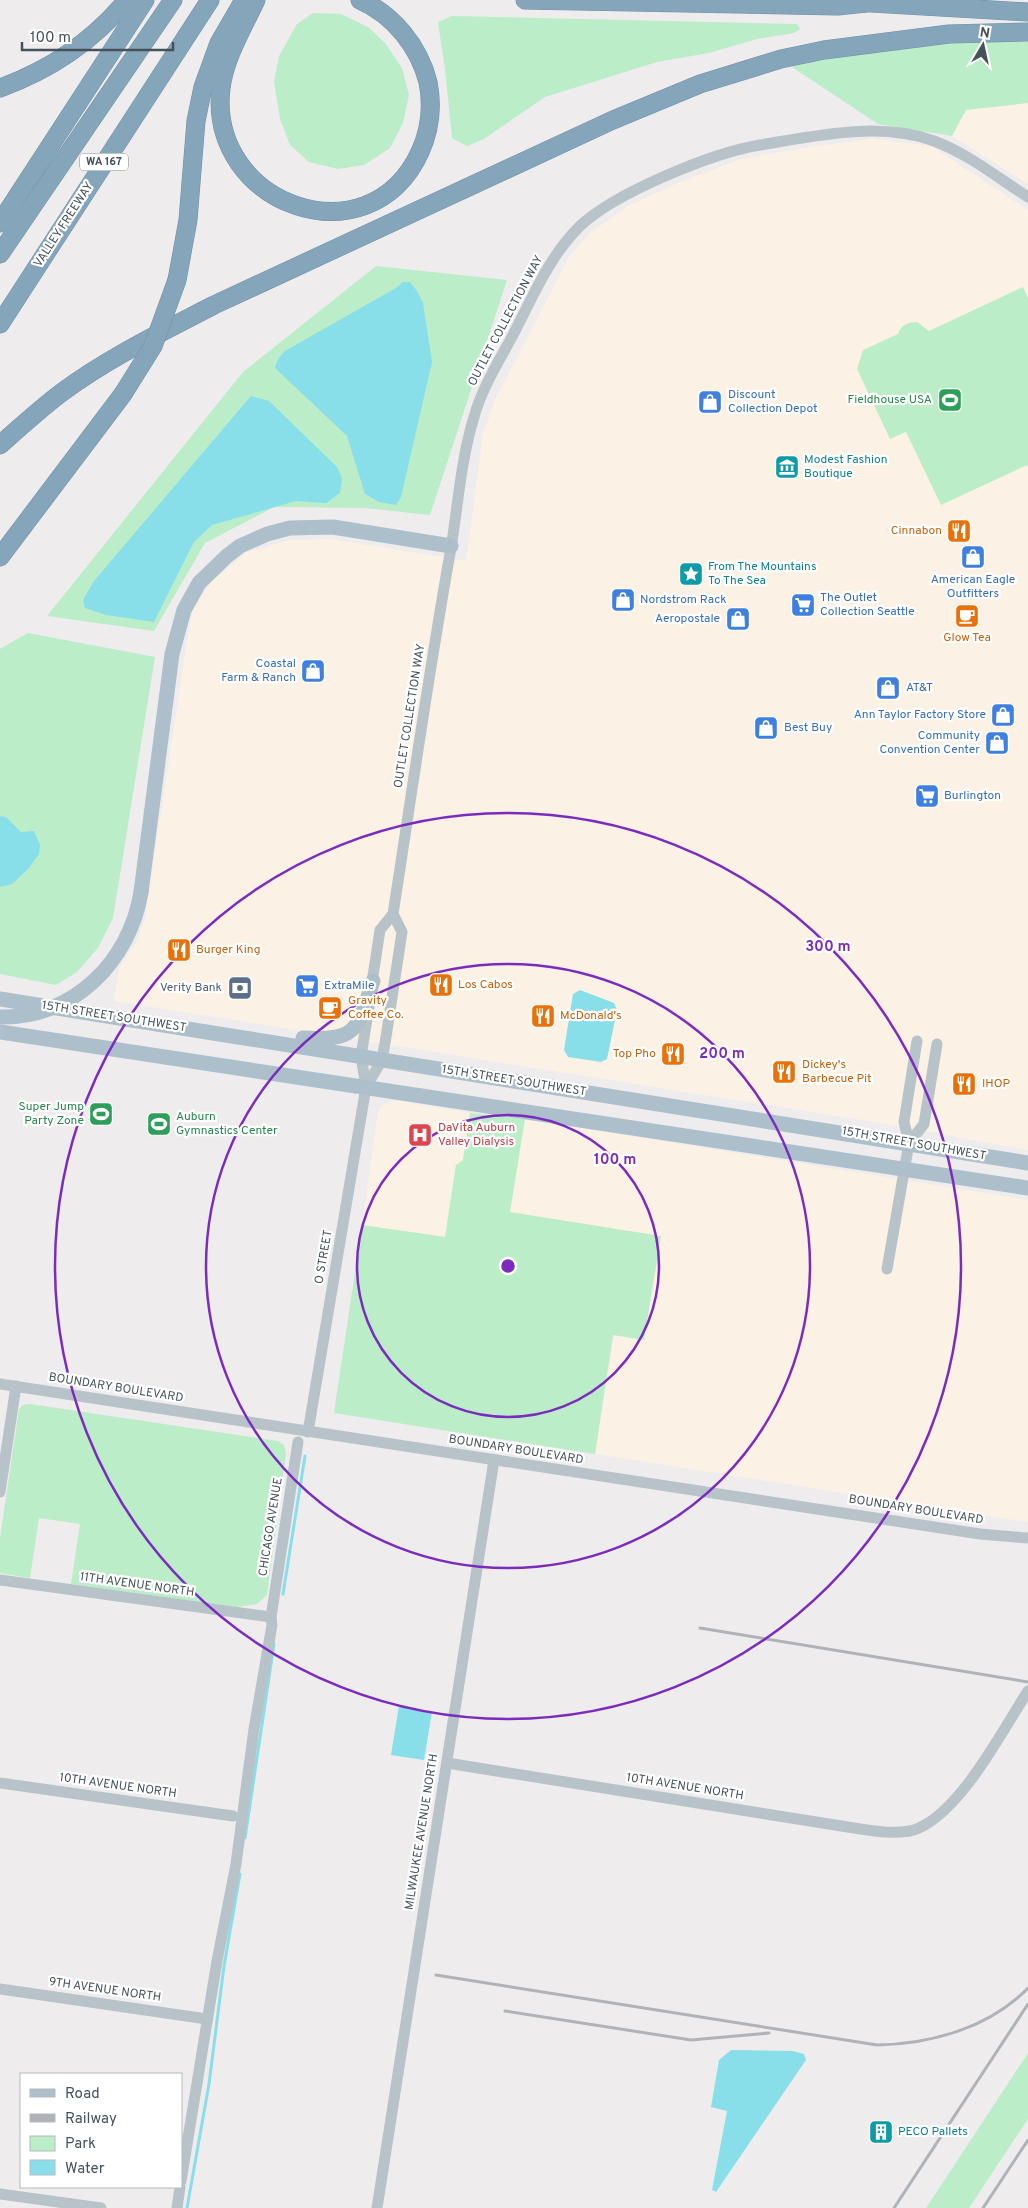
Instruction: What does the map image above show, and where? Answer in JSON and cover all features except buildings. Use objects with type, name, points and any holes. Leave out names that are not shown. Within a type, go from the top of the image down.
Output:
[{"type":"highway","points":[[0,88],[27,79],[62,59],[102,29],[127,0]]},
{"type":"highway","points":[[0,223],[145,0]]},
{"type":"highway","points":[[0,254],[173,0]]},
{"type":"highway","name":"VALLEY FREEWAY","points":[[0,324],[210,0]]},
{"type":"highway","points":[[249,3],[221,87],[222,122],[228,143],[235,157],[252,180],[276,198],[304,208],[341,212],[360,207],[380,198],[404,178],[413,166],[424,143],[430,116],[431,102],[426,74],[413,46],[377,9],[360,0]]},
{"type":"highway","points":[[525,0],[838,6],[866,3]]},
{"type":"highway","points":[[825,0],[1028,12]]},
{"type":"highway","points":[[0,556],[123,394],[152,346],[177,280],[188,220],[196,121],[203,87],[219,42],[249,3]]},
{"type":"highway","points":[[0,445],[62,392],[106,363],[164,331],[214,305],[658,101],[740,71],[824,50],[949,34],[1028,32]]},
{"type":"main road","points":[[0,1017],[25,1015],[51,1008],[68,1000],[91,984],[111,964],[125,942],[135,918],[141,892],[172,654],[184,610],[192,594],[205,576],[240,546],[267,534],[290,528],[333,527],[451,546]]},
{"type":"main road","points":[[232,1035],[338,1038],[351,1030],[360,1019],[373,981]]},
{"type":"main road","name":"15TH STREET SOUTHWEST","points":[[0,999],[1028,1163]]},
{"type":"main road","name":"15TH STREET SOUTHWEST","points":[[0,1032],[1028,1188]]},
{"type":"street","name":"OUTLET COLLECTION WAY","points":[[361,1056],[380,930],[393,914],[451,546],[474,414],[489,380],[561,248],[582,225],[610,204],[670,175],[739,150],[799,139],[874,132],[900,133],[933,140],[950,148],[1028,197]]},
{"type":"street","name":"OUTLET COLLECTION WAY","points":[[382,1060],[402,932],[393,914]]},
{"type":"street","points":[[887,1269],[909,1143],[904,1122],[917,1041]]},
{"type":"street","points":[[909,1143],[924,1124],[937,1044]]},
{"type":"street","name":"O STREET","points":[[308,1432],[366,1087],[361,1056]]},
{"type":"street","name":"O STREET","points":[[366,1087],[382,1060]]},
{"type":"street","name":"BOUNDARY BOULEVARD","points":[[0,1384],[980,1534],[1028,1538]]},
{"type":"street","points":[[0,1492],[16,1386]]},
{"type":"street","name":"CHICAGO AVENUE","points":[[207,2018],[236,1864],[241,1816],[272,1625],[271,1617],[298,1442]]},
{"type":"street","name":"MILWAUKEE AVENUE NORTH","points":[[377,2208],[494,1460]]},
{"type":"street","name":"11TH AVENUE NORTH","points":[[0,1580],[271,1617]]},
{"type":"street","name":"10TH AVENUE NORTH","points":[[447,1763],[878,1832],[918,1829],[947,1809],[963,1791],[1028,1691]]},
{"type":"street","name":"10TH AVENUE NORTH","points":[[0,1783],[233,1816]]},
{"type":"street","name":"9TH AVENUE NORTH","points":[[0,1989],[207,2018]]},
{"type":"street","points":[[182,2175],[207,2018]]},
{"type":"street","points":[[177,2208],[180,2188]]},
{"type":"street","points":[[0,2194],[101,2208]]},
{"type":"shaded area","points":[[1028,103],[1028,184],[952,136],[966,110]]},
{"type":"shaded area","points":[[875,139],[931,146],[1028,210],[1028,1150],[881,1123],[114,1001],[119,968],[137,941],[145,918],[190,622],[194,609],[212,581],[247,552],[290,540],[330,539],[466,561],[483,434],[495,400],[569,257],[590,233],[630,205],[678,183],[739,160],[807,147]]},
{"type":"shaded area","points":[[394,1100],[470,1113],[463,1160],[456,1165],[445,1237],[362,1225],[378,1112],[383,1105]]},
{"type":"shaded area","points":[[525,1119],[1028,1200],[1028,1522],[595,1454],[614,1335],[644,1339],[510,1212]]},
{"type":"green space","points":[[313,13],[341,14],[368,27],[385,43],[402,68],[409,95],[403,123],[390,148],[364,165],[338,169],[309,162],[290,145],[280,119],[274,82],[279,56],[297,24]]},
{"type":"green space","points":[[452,16],[797,24],[800,29],[794,33],[757,39],[709,53],[657,62],[545,97],[484,139],[467,146],[452,138],[438,22]]},
{"type":"green space","points":[[929,42],[1028,42],[1028,103],[966,110],[952,136],[878,124],[792,67],[819,59]]},
{"type":"green space","points":[[376,266],[507,280],[430,515],[365,508],[274,507],[205,543],[154,631],[47,616],[243,372]]},
{"type":"green space","name":"Fieldhouse USA","points":[[1023,287],[1028,298],[1028,467],[1027,465],[941,505],[906,432],[890,439],[857,369],[863,350],[898,334],[901,328],[908,323],[917,322],[929,331]]},
{"type":"green space","points":[[28,633],[155,657],[113,918],[98,948],[77,972],[56,985],[0,974],[0,649]]},
{"type":"green space","points":[[470,1113],[525,1119],[510,1212],[661,1236],[644,1340],[613,1335],[595,1454],[334,1413],[362,1225],[445,1237],[456,1165],[463,1160]]},
{"type":"green space","points":[[30,1404],[278,1441],[284,1445],[286,1453],[267,1595],[257,1604],[236,1607],[71,1584],[80,1524],[39,1518],[30,1578],[0,1573],[0,1538],[19,1409],[23,1405]]},
{"type":"green space","points":[[1028,2053],[1028,2119],[969,2208],[926,2208]]},
{"type":"water","points":[[403,282],[410,282],[423,303],[432,362],[401,497],[396,505],[379,502],[365,494],[347,436],[275,368],[278,359],[285,351],[396,288]]},
{"type":"water","points":[[251,396],[269,401],[337,467],[342,478],[340,493],[326,503],[296,501],[212,525],[194,542],[154,622],[106,615],[85,608],[83,600],[94,581]]},
{"type":"water","points":[[0,816],[6,817],[21,832],[34,831],[40,845],[39,854],[29,868],[12,884],[0,887]]},
{"type":"water","points":[[580,990],[614,1003],[617,1010],[607,1059],[601,1062],[568,1057],[564,1050],[573,994]]},
{"type":"water","points":[[399,1706],[432,1712],[424,1760],[391,1755]]},
{"type":"water","points":[[731,2050],[793,2051],[804,2054],[806,2060],[716,2192],[712,2190],[727,2111],[711,2107],[719,2060]]},
{"type":"waterway","points":[[283,1594],[305,1456]]},
{"type":"waterway","points":[[245,1838],[274,1644]]},
{"type":"waterway","points":[[187,2208],[209,2084],[224,1966],[240,1874]]},
{"type":"railway","points":[[700,1628],[1028,1682]]},
{"type":"railway","points":[[436,1975],[877,2045],[918,2041],[958,2031],[996,2014],[1028,1988]]},
{"type":"railway","points":[[894,2208],[1028,2004]]},
{"type":"railway","points":[[505,2011],[691,2040],[769,2033]]},
{"type":"railway","points":[[983,2208],[1028,2140]]},
{"type":"place","name":"Fieldhouse USA","points":[[950,400]]},
{"type":"place","name":"Discount Collection Depot","points":[[710,402]]},
{"type":"place","name":"Modest Fashion Boutique","points":[[787,467]]},
{"type":"place","name":"Cinnabon","points":[[959,531]]},
{"type":"place","name":"American Eagle Outfitters","points":[[973,557]]},
{"type":"place","name":"From The Mountains To The Sea","points":[[691,574]]},
{"type":"place","name":"Nordstrom Rack","points":[[623,600]]},
{"type":"place","name":"The Outlet Collection Seattle","points":[[803,605]]},
{"type":"place","name":"Glow Tea","points":[[967,616]]},
{"type":"place","name":"Aeropostale","points":[[738,619]]},
{"type":"place","name":"Coastal Farm & Ranch","points":[[313,671]]},
{"type":"place","name":"AT&T","points":[[888,688]]},
{"type":"place","name":"Ann Taylor Factory Store","points":[[1003,715]]},
{"type":"place","name":"Best Buy","points":[[766,728]]},
{"type":"place","name":"Community Convention Center","points":[[997,743]]},
{"type":"place","name":"Burlington","points":[[927,796]]},
{"type":"place","name":"Burger King","points":[[179,950]]},
{"type":"place","name":"Los Cabos","points":[[441,985]]},
{"type":"place","name":"ExtraMile","points":[[307,986]]},
{"type":"place","name":"Verity Bank","points":[[240,988]]},
{"type":"place","name":"Gravity Coffee Co.","points":[[330,1008]]},
{"type":"place","name":"McDonald's","points":[[543,1016]]},
{"type":"place","name":"Top Pho","points":[[673,1054]]},
{"type":"place","name":"Dickey's Barbecue Pit","points":[[784,1072]]},
{"type":"place","name":"IHOP","points":[[964,1084]]},
{"type":"place","name":"Super Jump Party Zone","points":[[101,1114]]},
{"type":"place","name":"Auburn Gymnastics Center","points":[[159,1124]]},
{"type":"place","name":"DaVita Auburn Valley Dialysis","points":[[420,1135]]},
{"type":"place","name":"PECO Pallets","points":[[881,2132]]}]
